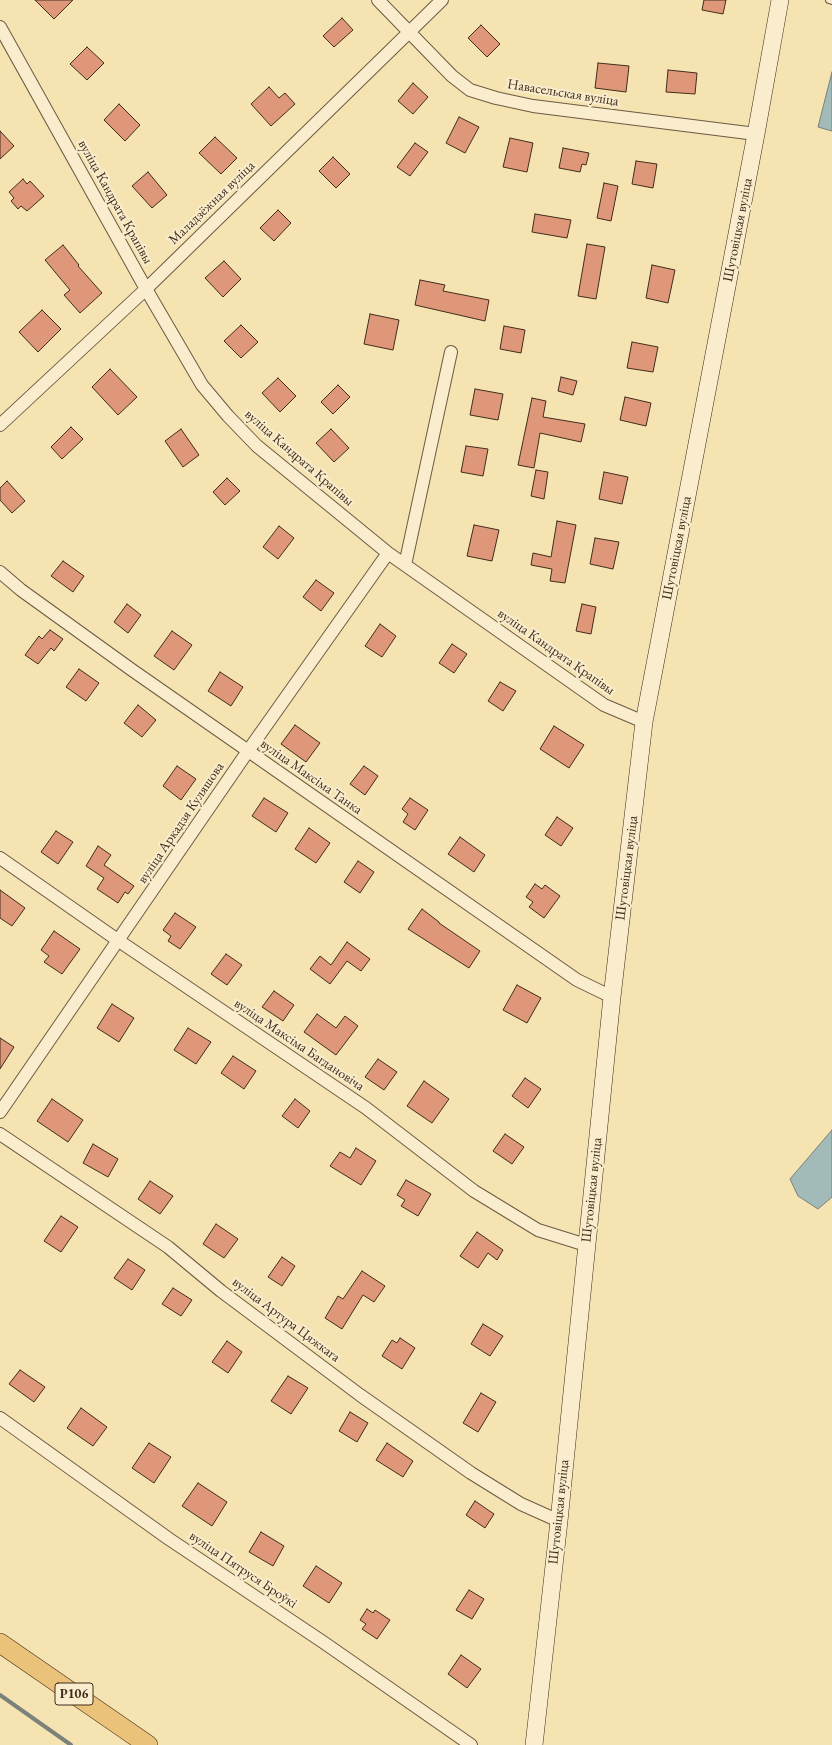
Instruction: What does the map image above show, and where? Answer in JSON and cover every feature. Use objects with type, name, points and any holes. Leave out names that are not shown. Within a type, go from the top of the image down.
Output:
[{"type":"main road","name":"Шутовіцкая вуліца","points":[[534,1745],[612,997],[644,722],[756,134],[780,0]]},
{"type":"main road","name":"Р106","points":[[0,1643],[148,1745]]},
{"type":"street","name":"Навасельская вуліца","points":[[378,0],[408,33],[452,76],[470,90],[496,98],[533,106],[756,134]]},
{"type":"street","name":"Маладзёжная вуліца","points":[[0,425],[146,289],[442,0]]},
{"type":"street","name":"вуліца Кандрата Крапівы","points":[[0,27],[146,289],[202,384],[228,416],[257,446],[388,553],[604,705],[644,722]]},
{"type":"street","points":[[405,565],[452,352]]},
{"type":"street","name":"вуліца Аркадзя Куляшова","points":[[0,1112],[248,751],[388,553]]},
{"type":"street","name":"вуліца Максіма Танка","points":[[0,572],[27,594],[248,751],[577,980],[612,997]]},
{"type":"street","name":"вуліца Максіма Багдановіча","points":[[0,858],[118,941],[366,1108],[474,1191],[538,1230],[586,1245]]},
{"type":"street","name":"вуліца Артура Цяжкага","points":[[0,1134],[168,1247],[221,1291],[354,1390],[471,1473],[521,1504],[558,1521]]},
{"type":"street","name":"вуліца Пятруся Броўкі","points":[[0,1418],[169,1539],[317,1638],[471,1745]]},
{"type":"water","points":[[832,72],[832,131],[818,127]]},
{"type":"water","points":[[832,1130],[832,1197],[818,1209],[798,1196],[790,1179]]},
{"type":"building","points":[[35,0],[73,0],[54,19]]},
{"type":"building","points":[[704,0],[726,0],[723,14],[702,10]]},
{"type":"building","points":[[342,18],[353,30],[334,47],[323,36]]},
{"type":"building","points":[[481,25],[500,44],[487,57],[468,38]]},
{"type":"building","points":[[87,47],[104,63],[87,80],[70,64]]},
{"type":"building","points":[[598,63],[629,66],[626,92],[595,88]]},
{"type":"building","points":[[668,70],[697,73],[695,94],[666,92]]},
{"type":"building","points":[[413,83],[428,97],[413,114],[398,101]]},
{"type":"building","points":[[269,87],[279,98],[285,93],[295,104],[271,126],[251,104]]},
{"type":"building","points":[[119,104],[140,125],[125,141],[104,120]]},
{"type":"building","points":[[459,117],[479,127],[465,153],[446,143]]},
{"type":"building","points":[[0,131],[14,146],[0,159]]},
{"type":"building","points":[[215,137],[237,158],[221,174],[199,153]]},
{"type":"building","points":[[510,138],[533,143],[527,172],[503,167]]},
{"type":"building","points":[[415,143],[428,152],[410,176],[397,167]]},
{"type":"building","points":[[563,148],[589,153],[586,165],[582,164],[580,172],[559,168]]},
{"type":"building","points":[[333,157],[350,174],[336,188],[319,171]]},
{"type":"building","points":[[636,161],[657,164],[653,188],[632,184]]},
{"type":"building","points":[[148,172],[167,195],[152,208],[132,186]]},
{"type":"building","points":[[23,179],[27,184],[30,181],[44,196],[27,211],[21,206],[18,209],[11,201],[14,198],[9,192]]},
{"type":"building","points":[[604,183],[618,186],[611,221],[597,218]]},
{"type":"building","points":[[278,210],[291,223],[274,241],[260,228]]},
{"type":"building","points":[[535,214],[571,220],[567,238],[532,232]]},
{"type":"building","points":[[587,244],[605,247],[596,299],[578,296]]},
{"type":"building","points":[[63,245],[79,265],[78,266],[102,293],[80,313],[64,295],[70,290],[45,260]]},
{"type":"building","points":[[224,261],[241,279],[223,297],[205,278]]},
{"type":"building","points":[[652,265],[675,270],[668,303],[646,298]]},
{"type":"building","points":[[420,280],[445,285],[443,291],[489,300],[485,321],[415,305]]},
{"type":"building","points":[[42,310],[61,329],[38,352],[19,332]]},
{"type":"building","points":[[370,314],[399,320],[393,350],[364,344]]},
{"type":"building","points":[[241,325],[258,342],[241,358],[224,341]]},
{"type":"building","points":[[504,326],[525,330],[521,353],[500,349]]},
{"type":"building","points":[[632,342],[658,347],[653,372],[627,368]]},
{"type":"building","points":[[110,369],[137,397],[118,415],[92,387]]},
{"type":"building","points":[[561,377],[577,381],[573,395],[558,391]]},
{"type":"building","points":[[278,378],[296,396],[280,412],[262,393]]},
{"type":"building","points":[[338,385],[350,397],[333,414],[321,402]]},
{"type":"building","points":[[475,389],[503,394],[498,420],[470,415]]},
{"type":"building","points":[[625,397],[651,403],[646,426],[620,420]]},
{"type":"building","points":[[532,398],[546,401],[543,417],[585,424],[581,442],[540,433],[534,468],[518,465]]},
{"type":"building","points":[[71,427],[83,439],[62,459],[51,447]]},
{"type":"building","points":[[181,429],[199,455],[183,467],[165,441]]},
{"type":"building","points":[[331,429],[349,448],[334,462],[316,443]]},
{"type":"building","points":[[466,446],[488,449],[483,476],[461,472]]},
{"type":"building","points":[[536,470],[548,472],[544,499],[531,496]]},
{"type":"building","points":[[604,472],[628,477],[622,504],[599,499]]},
{"type":"building","points":[[227,478],[240,491],[225,505],[213,492]]},
{"type":"building","points":[[7,481],[25,501],[12,513],[0,500],[0,488]]},
{"type":"building","points":[[557,521],[576,525],[565,583],[550,581],[552,569],[531,565],[533,553],[551,557]]},
{"type":"building","points":[[474,525],[499,530],[492,561],[467,556]]},
{"type":"building","points":[[279,526],[294,538],[278,559],[263,547]]},
{"type":"building","points":[[595,538],[619,542],[613,569],[590,564]]},
{"type":"building","points":[[63,561],[84,576],[73,592],[51,576]]},
{"type":"building","points":[[316,580],[334,593],[321,611],[303,597]]},
{"type":"building","points":[[127,604],[141,615],[128,633],[114,622]]},
{"type":"building","points":[[582,604],[596,607],[591,634],[576,631]]},
{"type":"building","points":[[380,624],[396,636],[382,657],[365,646]]},
{"type":"building","points":[[50,630],[63,639],[54,651],[51,648],[38,664],[25,655],[39,636],[42,639]]},
{"type":"building","points":[[172,631],[192,645],[174,670],[154,656]]},
{"type":"building","points":[[452,644],[467,654],[454,673],[439,663]]},
{"type":"building","points":[[79,669],[99,683],[86,701],[66,687]]},
{"type":"building","points":[[220,672],[243,687],[231,706],[208,691]]},
{"type":"building","points":[[500,682],[516,691],[503,711],[488,701]]},
{"type":"building","points":[[138,705],[156,720],[142,737],[124,723]]},
{"type":"building","points":[[295,725],[320,743],[306,762],[281,744]]},
{"type":"building","points":[[554,726],[584,745],[569,768],[540,749]]},
{"type":"building","points":[[177,766],[196,779],[181,800],[163,786]]},
{"type":"building","points":[[364,766],[378,776],[365,795],[350,784]]},
{"type":"building","points":[[264,798],[288,813],[276,832],[252,816]]},
{"type":"building","points":[[410,798],[428,810],[415,830],[403,822],[408,814],[402,809]]},
{"type":"building","points":[[557,817],[573,828],[561,846],[545,835]]},
{"type":"building","points":[[309,828],[330,843],[316,863],[295,849]]},
{"type":"building","points":[[56,831],[73,842],[58,864],[41,852]]},
{"type":"building","points":[[460,837],[485,855],[474,872],[448,854]]},
{"type":"building","points":[[98,846],[111,855],[104,865],[134,886],[128,894],[125,892],[118,903],[97,889],[104,878],[86,866]]},
{"type":"building","points":[[358,861],[374,872],[360,893],[344,882]]},
{"type":"building","points":[[535,884],[542,889],[545,885],[560,896],[544,918],[529,907],[533,902],[526,897]]},
{"type":"building","points":[[0,890],[25,908],[12,926],[0,918]]},
{"type":"building","points":[[422,909],[439,923],[480,951],[469,968],[408,929]]},
{"type":"building","points":[[175,913],[196,927],[180,949],[168,941],[171,936],[163,930]]},
{"type":"building","points":[[54,931],[80,949],[62,974],[44,962],[49,956],[41,950]]},
{"type":"building","points":[[347,942],[370,959],[361,971],[347,961],[330,984],[310,969],[320,956],[331,965]]},
{"type":"building","points":[[226,954],[242,965],[227,985],[211,974]]},
{"type":"building","points":[[517,985],[541,998],[527,1023],[503,1010]]},
{"type":"building","points":[[274,991],[294,1005],[283,1021],[262,1007]]},
{"type":"building","points":[[112,1004],[134,1018],[119,1042],[97,1028]]},
{"type":"building","points":[[317,1014],[336,1028],[345,1016],[358,1026],[336,1055],[304,1032]]},
{"type":"building","points":[[188,1028],[211,1042],[196,1064],[174,1050]]},
{"type":"building","points":[[0,1038],[14,1047],[0,1069]]},
{"type":"building","points":[[233,1056],[256,1071],[244,1089],[221,1073]]},
{"type":"building","points":[[378,1059],[397,1072],[384,1090],[365,1077]]},
{"type":"building","points":[[525,1078],[541,1089],[528,1108],[512,1096]]},
{"type":"building","points":[[424,1081],[449,1099],[432,1123],[407,1106]]},
{"type":"building","points":[[52,1099],[83,1120],[68,1142],[37,1121]]},
{"type":"building","points":[[295,1099],[310,1111],[298,1128],[282,1116]]},
{"type":"building","points":[[505,1134],[524,1147],[512,1164],[493,1151]]},
{"type":"building","points":[[93,1144],[118,1159],[108,1177],[83,1163]]},
{"type":"building","points":[[356,1148],[376,1161],[361,1185],[330,1166],[340,1152],[350,1158]]},
{"type":"building","points":[[406,1180],[431,1194],[418,1216],[401,1206],[405,1200],[397,1195]]},
{"type":"building","points":[[150,1181],[173,1196],[160,1214],[138,1199]]},
{"type":"building","points":[[61,1216],[78,1227],[61,1252],[44,1241]]},
{"type":"building","points":[[216,1224],[238,1239],[224,1258],[203,1244]]},
{"type":"building","points":[[477,1232],[503,1250],[497,1260],[488,1253],[478,1268],[460,1256]]},
{"type":"building","points":[[282,1257],[295,1266],[282,1286],[268,1277]]},
{"type":"building","points":[[128,1259],[145,1270],[132,1290],[114,1278]]},
{"type":"building","points":[[362,1271],[385,1286],[374,1302],[363,1295],[342,1329],[325,1318],[338,1296],[343,1299]]},
{"type":"building","points":[[173,1288],[192,1300],[181,1316],[162,1304]]},
{"type":"building","points":[[483,1324],[503,1336],[490,1356],[471,1344]]},
{"type":"building","points":[[400,1338],[415,1348],[402,1369],[382,1356],[392,1340],[397,1343]]},
{"type":"building","points":[[227,1341],[242,1352],[228,1373],[212,1362]]},
{"type":"building","points":[[20,1370],[45,1387],[34,1402],[9,1384]]},
{"type":"building","points":[[288,1376],[308,1388],[291,1414],[271,1401]]},
{"type":"building","points":[[481,1393],[496,1402],[478,1432],[463,1423]]},
{"type":"building","points":[[81,1408],[107,1427],[93,1446],[67,1428]]},
{"type":"building","points":[[350,1412],[368,1423],[357,1442],[339,1431]]},
{"type":"building","points":[[149,1443],[171,1457],[154,1483],[132,1468]]},
{"type":"building","points":[[387,1443],[413,1461],[403,1477],[376,1460]]},
{"type":"building","points":[[198,1483],[227,1502],[212,1526],[182,1506]]},
{"type":"building","points":[[475,1501],[494,1514],[485,1528],[466,1515]]},
{"type":"building","points":[[261,1532],[284,1546],[273,1566],[249,1552]]},
{"type":"building","points":[[316,1566],[342,1583],[329,1603],[303,1586]]},
{"type":"building","points":[[469,1590],[484,1599],[472,1619],[456,1610]]},
{"type":"building","points":[[367,1609],[373,1613],[375,1610],[390,1620],[377,1639],[362,1629],[366,1624],[360,1620]]},
{"type":"building","points":[[461,1655],[481,1669],[467,1688],[448,1674]]},
{"type":"waterway","points":[[0,1695],[71,1745]]}]
